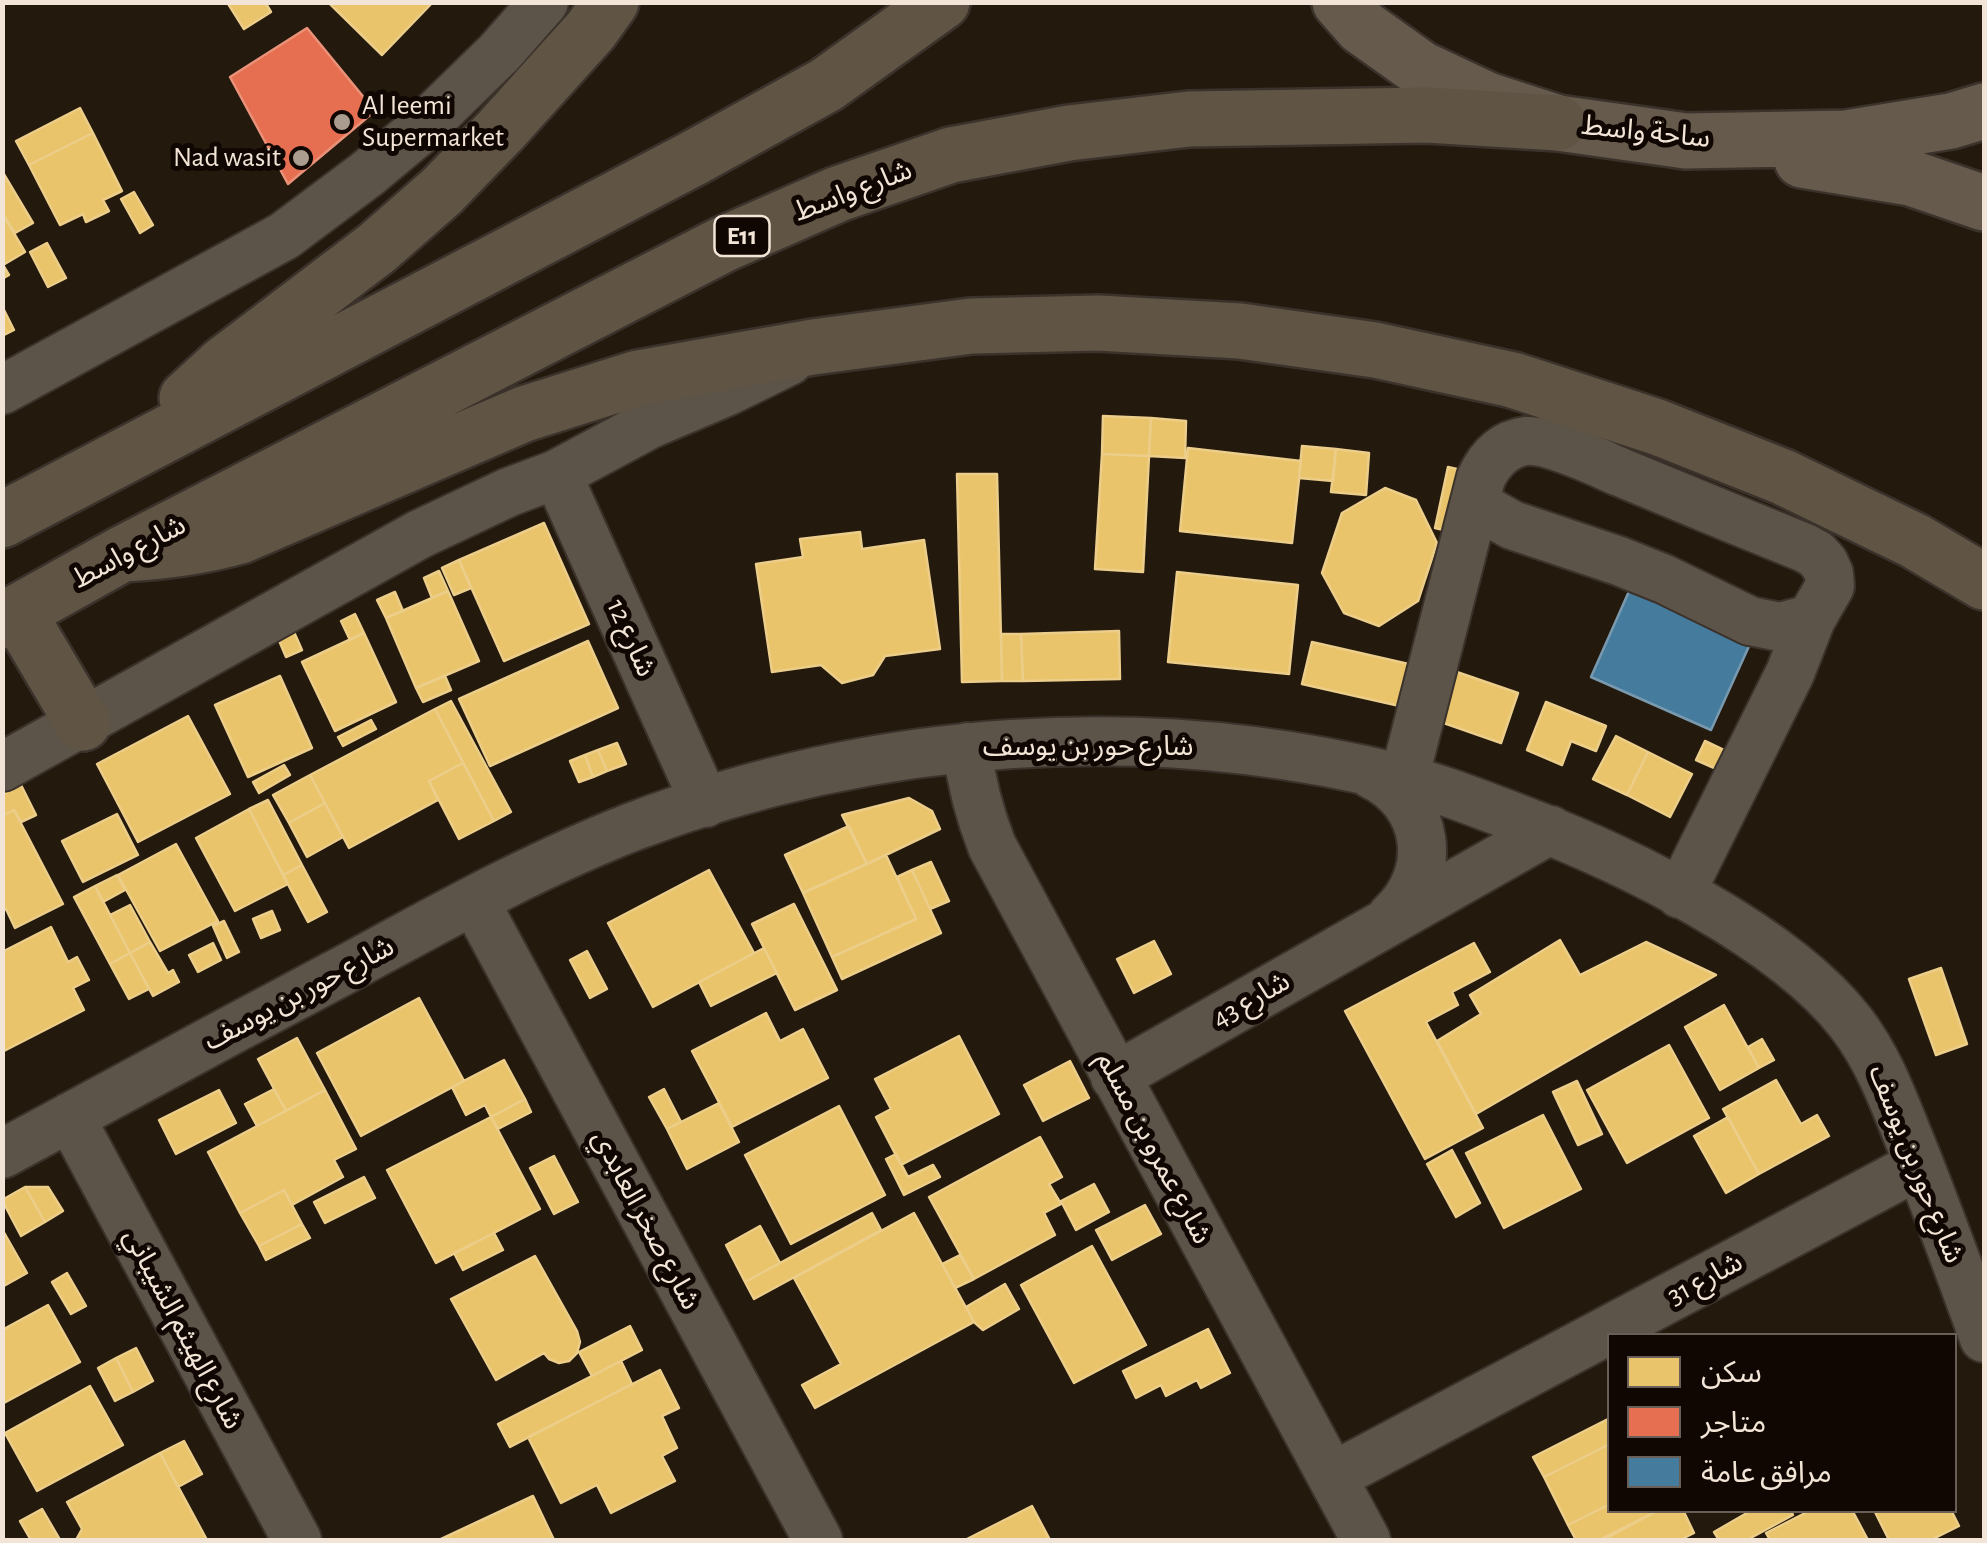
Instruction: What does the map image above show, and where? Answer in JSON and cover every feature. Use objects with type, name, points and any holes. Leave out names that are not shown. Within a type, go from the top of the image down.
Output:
[{"type":"highway","points":[[154,439],[174,410],[199,385],[377,248],[442,191],[501,130],[611,2]]},
{"type":"highway","points":[[2,520],[692,159],[826,85],[942,2]]},
{"type":"highway","name":"شارع واسط","points":[[10,617],[122,554],[724,244],[838,194],[951,154],[1069,132],[1189,119],[1427,115],[1558,123]]},
{"type":"highway","points":[[122,554],[202,547],[240,536],[524,414],[638,378],[813,347],[971,326],[1098,324],[1240,332],[1375,350],[1513,380],[1657,427],[1782,476],[1915,541],[1984,582]]},
{"type":"highway","points":[[10,617],[83,723]]},
{"type":"main road","name":"ساحة واسط","points":[[1340,2],[1362,27],[1421,69],[1487,100],[1558,123],[1686,140],[1846,138],[1950,121],[1984,111]]},
{"type":"main road","points":[[1686,140],[1911,178],[1984,203]]},
{"type":"street","points":[[2,390],[284,236],[420,129],[499,53],[544,2]]},
{"type":"street","points":[[2,767],[420,534],[556,474],[648,425],[765,374],[813,347]]},
{"type":"street","points":[[1513,380],[1584,457]]},
{"type":"street","points":[[1384,775],[1487,466],[1514,444],[1539,442],[1584,457],[1805,548],[1824,562],[1829,574],[1830,586],[1811,619],[1790,674],[1680,894]]},
{"type":"street","name":"شارع 12","points":[[556,474],[705,803]]},
{"type":"street","points":[[1475,504],[1512,525],[1664,579],[1750,622],[1780,627],[1811,619]]},
{"type":"street","points":[[1805,548],[1915,541]]},
{"type":"street","name":"شارع حور بن يوسف","points":[[2,1154],[474,900],[636,826],[786,779],[846,764],[922,752],[1100,742],[1166,744],[1282,756],[1384,775],[1482,805],[1550,830],[1638,871],[1771,950],[1834,1002],[1874,1057],[1984,1338]]},
{"type":"street","name":"شارع عمرو بن مسلم","points":[[967,747],[979,814],[992,846],[1366,1540]]},
{"type":"street","name":"شارع 43","points":[[1384,775],[1416,816],[1422,839],[1422,863],[1416,886],[1386,922]]},
{"type":"street","name":"شارع 43","points":[[1116,1078],[1550,830]]},
{"type":"street","name":"شارع صخر العابدي","points":[[474,900],[818,1540]]},
{"type":"street","name":"شارع الهيثم الشيباني","points":[[70,1118],[297,1540]]},
{"type":"street","name":"شارع 31","points":[[1332,1477],[1919,1165]]},
{"type":"building: سكن","points":[[227,2],[265,2],[271,12],[244,29]]},
{"type":"building: سكن","points":[[328,2],[433,2],[382,55]]},
{"type":"building: سكن","points":[[80,108],[93,133],[29,165],[16,141]]},
{"type":"building: سكن","points":[[93,133],[122,191],[103,200],[109,211],[86,222],[83,214],[60,225],[29,165]]},
{"type":"building: سكن","points":[[2,171],[33,223],[15,233],[2,213]]},
{"type":"building: سكن","points":[[134,192],[153,225],[140,233],[121,199]]},
{"type":"building: سكن","points":[[2,213],[25,252],[3,265],[9,275],[2,279]]},
{"type":"building: سكن","points":[[47,243],[66,278],[48,287],[30,252]]},
{"type":"building: سكن","points":[[2,306],[14,330],[2,336]]},
{"type":"building: سكن","points":[[1103,416],[1151,418],[1149,456],[1102,454]]},
{"type":"building: سكن","points":[[1151,418],[1186,421],[1185,458],[1149,456]]},
{"type":"building: سكن","points":[[1302,446],[1336,449],[1333,481],[1299,478]]},
{"type":"building: سكن","points":[[1188,448],[1301,461],[1292,543],[1180,531]]},
{"type":"building: سكن","points":[[1336,449],[1369,453],[1366,495],[1331,492]]},
{"type":"building: سكن","points":[[1102,454],[1149,456],[1143,572],[1095,569]]},
{"type":"building: سكن","points":[[1448,467],[1466,471],[1452,532],[1435,528]]},
{"type":"building: سكن","points":[[957,474],[997,474],[1002,681],[962,682]]},
{"type":"building: سكن","points":[[1385,488],[1416,500],[1437,543],[1418,601],[1379,626],[1344,613],[1322,573],[1342,513]]},
{"type":"building: سكن","points":[[544,523],[589,624],[504,661],[459,560]]},
{"type":"building: سكن","points":[[860,532],[862,549],[924,540],[940,649],[885,656],[873,675],[842,683],[821,665],[772,672],[756,564],[803,557],[800,539]]},
{"type":"building: سكن","points":[[459,560],[471,588],[454,595],[442,568]]},
{"type":"building: سكن","points":[[439,571],[448,591],[432,598],[424,578]]},
{"type":"building: سكن","points":[[1177,572],[1298,585],[1289,674],[1168,662]]},
{"type":"building: سكن","points":[[448,591],[479,661],[416,688],[386,618]]},
{"type":"building: سكن","points":[[395,592],[403,611],[386,618],[377,600]]},
{"type":"building: سكن","points":[[355,614],[364,633],[350,640],[341,621]]},
{"type":"building: سكن","points":[[1119,631],[1120,679],[1023,681],[1021,634]]},
{"type":"building: سكن","points":[[294,632],[302,650],[286,657],[278,638]]},
{"type":"building: سكن","points":[[364,633],[396,702],[335,731],[302,662]]},
{"type":"building: سكن","points":[[1001,634],[1021,634],[1023,681],[1002,681]]},
{"type":"building: سكن","points":[[588,641],[618,708],[490,766],[459,699]]},
{"type":"building: سكن","points":[[1312,642],[1413,665],[1404,707],[1302,684]]},
{"type":"building: سكن","points":[[1454,671],[1518,693],[1501,743],[1438,721]]},
{"type":"building: سكن","points":[[280,676],[312,748],[248,777],[215,705]]},
{"type":"building: سكن","points":[[445,676],[451,690],[423,702],[416,688]]},
{"type":"building: سكن","points":[[451,701],[511,812],[494,821],[435,709]]},
{"type":"building: سكن","points":[[1546,702],[1606,726],[1596,751],[1571,741],[1562,765],[1527,750]]},
{"type":"building: سكن","points":[[435,709],[463,763],[429,781],[438,800],[349,848],[310,775]]},
{"type":"building: سكن","points":[[188,716],[230,794],[138,842],[97,764]]},
{"type":"building: سكن","points":[[371,720],[376,729],[343,746],[338,737]]},
{"type":"building: سكن","points":[[1616,736],[1648,752],[1627,795],[1593,779]]},
{"type":"building: سكن","points":[[1705,741],[1730,753],[1721,771],[1696,760]]},
{"type":"building: سكن","points":[[617,743],[626,764],[607,771],[598,750]]},
{"type":"building: سكن","points":[[598,750],[607,771],[593,777],[585,755]]},
{"type":"building: سكن","points":[[1648,752],[1692,774],[1670,817],[1627,795]]},
{"type":"building: سكن","points":[[585,755],[593,777],[579,782],[570,761]]},
{"type":"building: سكن","points":[[463,763],[494,821],[459,839],[429,781]]},
{"type":"building: سكن","points":[[284,765],[290,775],[259,793],[253,782]]},
{"type":"building: سكن","points":[[310,775],[325,803],[289,823],[273,795]]},
{"type":"building: سكن","points":[[21,785],[36,815],[21,822],[14,810],[2,816],[2,795]]},
{"type":"building: سكن","points":[[909,798],[932,811],[940,829],[867,864],[842,815]]},
{"type":"building: سكن","points":[[268,800],[302,865],[283,875],[249,809]]},
{"type":"building: سكن","points":[[325,803],[343,837],[307,857],[289,823]]},
{"type":"building: سكن","points":[[249,809],[288,884],[235,911],[196,838]]},
{"type":"building: سكن","points":[[14,810],[63,904],[15,928],[6,909],[2,911],[2,816]]},
{"type":"building: سكن","points":[[117,814],[138,855],[83,882],[62,841]]},
{"type":"building: سكن","points":[[849,826],[867,864],[803,893],[785,855]]},
{"type":"building: سكن","points":[[176,844],[218,921],[160,951],[118,875]]},
{"type":"building: سكن","points":[[886,855],[916,919],[832,957],[803,893]]},
{"type":"building: سكن","points":[[931,862],[949,901],[930,909],[912,870]]},
{"type":"building: سكن","points":[[302,865],[327,912],[308,922],[283,875]]},
{"type":"building: سكن","points":[[709,870],[754,953],[653,1007],[608,923]]},
{"type":"building: سكن","points":[[912,870],[941,933],[842,979],[832,957],[916,919],[897,877]]},
{"type":"building: سكن","points":[[117,875],[125,890],[103,902],[95,886]]},
{"type":"building: سكن","points":[[95,886],[130,953],[110,964],[74,897]]},
{"type":"building: سكن","points":[[794,904],[837,990],[795,1010],[752,924]]},
{"type":"building: سكن","points":[[130,905],[150,942],[130,953],[110,915]]},
{"type":"building: سكن","points":[[272,911],[280,930],[261,938],[253,919]]},
{"type":"building: سكن","points":[[224,921],[239,952],[227,958],[213,926]]},
{"type":"building: سكن","points":[[51,927],[68,962],[77,957],[89,980],[73,988],[84,1010],[2,1052],[2,952]]},
{"type":"building: سكن","points":[[1560,940],[1580,975],[1646,942],[1716,975],[1476,1114],[1437,1041],[1481,1014],[1470,995]]},
{"type":"building: سكن","points":[[1154,941],[1171,974],[1134,993],[1117,959]]},
{"type":"building: سكن","points":[[150,942],[168,973],[173,970],[179,982],[153,996],[130,953]]},
{"type":"building: سكن","points":[[213,943],[221,960],[198,972],[189,955]]},
{"type":"building: سكن","points":[[1474,943],[1490,972],[1452,992],[1458,1005],[1426,1022],[1483,1128],[1425,1159],[1345,1011]]},
{"type":"building: سكن","points":[[764,948],[777,973],[711,1006],[699,982]]},
{"type":"building: سكن","points":[[587,951],[607,989],[590,998],[570,960]]},
{"type":"building: سكن","points":[[130,953],[149,989],[129,999],[110,964]]},
{"type":"building: سكن","points":[[1941,968],[1967,1044],[1936,1055],[1909,979]]},
{"type":"building: سكن","points":[[419,998],[464,1081],[361,1136],[317,1053]]},
{"type":"building: سكن","points":[[1724,1005],[1759,1068],[1720,1090],[1685,1027]]},
{"type":"building: سكن","points":[[766,1013],[780,1041],[803,1029],[828,1078],[732,1127],[692,1051]]},
{"type":"building: سكن","points":[[959,1036],[999,1114],[901,1165],[876,1117],[891,1109],[875,1079]]},
{"type":"building: سكن","points":[[297,1038],[325,1090],[286,1111],[258,1059]]},
{"type":"building: سكن","points":[[1762,1039],[1774,1060],[1759,1068],[1748,1047]]},
{"type":"building: سكن","points":[[1669,1045],[1709,1118],[1627,1163],[1587,1090]]},
{"type":"building: سكن","points":[[504,1060],[525,1099],[491,1117],[485,1105],[466,1115],[452,1087]]},
{"type":"building: سكن","points":[[1070,1061],[1089,1098],[1043,1121],[1024,1085]]},
{"type":"building: سكن","points":[[1776,1080],[1801,1124],[1817,1115],[1829,1136],[1759,1174],[1723,1109]]},
{"type":"building: سكن","points":[[1577,1081],[1602,1134],[1578,1145],[1553,1092]]},
{"type":"building: سكن","points":[[274,1089],[286,1111],[257,1126],[245,1104]]},
{"type":"building: سكن","points":[[664,1089],[681,1122],[667,1129],[649,1097]]},
{"type":"building: سكن","points":[[219,1090],[236,1123],[176,1154],[159,1120]]},
{"type":"building: سكن","points":[[325,1090],[356,1149],[334,1160],[343,1177],[292,1205],[284,1190],[240,1213],[208,1152]]},
{"type":"building: سكن","points":[[525,1099],[531,1112],[498,1129],[491,1117]]},
{"type":"building: سكن","points":[[719,1103],[739,1142],[687,1169],[667,1129]]},
{"type":"building: سكن","points":[[839,1106],[885,1195],[791,1244],[745,1155]]},
{"type":"building: سكن","points":[[1543,1115],[1581,1189],[1504,1228],[1466,1153]]},
{"type":"building: سكن","points":[[491,1117],[540,1209],[436,1263],[387,1170]]},
{"type":"building: سكن","points":[[1728,1117],[1759,1174],[1726,1193],[1694,1136]]},
{"type":"building: سكن","points":[[1040,1137],[1062,1177],[1049,1184],[1061,1204],[1044,1213],[1055,1235],[974,1279],[929,1197]]},
{"type":"building: سكن","points":[[1452,1150],[1480,1203],[1456,1217],[1427,1164]]},
{"type":"building: سكن","points":[[896,1154],[908,1177],[933,1165],[940,1177],[904,1195],[886,1159]]},
{"type":"building: سكن","points":[[554,1156],[578,1202],[554,1214],[530,1168]]},
{"type":"building: سكن","points":[[364,1177],[375,1198],[325,1223],[314,1202]]},
{"type":"building: سكن","points":[[1094,1184],[1109,1212],[1076,1230],[1061,1201]]},
{"type":"building: سكن","points":[[25,1187],[45,1222],[21,1236],[2,1200]]},
{"type":"building: سكن","points":[[25,1187],[48,1187],[63,1211],[45,1222]]},
{"type":"building: سكن","points":[[284,1190],[302,1224],[259,1246],[240,1213]]},
{"type":"building: سكن","points":[[1145,1205],[1161,1234],[1112,1260],[1096,1230]]},
{"type":"building: سكن","points":[[872,1213],[881,1230],[754,1299],[745,1282]]},
{"type":"building: سكن","points":[[914,1213],[974,1322],[815,1408],[802,1385],[841,1364],[794,1278]]},
{"type":"building: سكن","points":[[302,1224],[310,1238],[266,1260],[259,1246]]},
{"type":"building: سكن","points":[[760,1226],[780,1263],[745,1282],[726,1245]]},
{"type":"building: سكن","points":[[2,1229],[27,1273],[2,1287]]},
{"type":"building: سكن","points":[[494,1233],[503,1250],[463,1270],[454,1253]]},
{"type":"building: سكن","points":[[1092,1246],[1146,1345],[1074,1383],[1021,1285]]},
{"type":"building: سكن","points":[[960,1255],[974,1279],[955,1288],[942,1264]]},
{"type":"building: سكن","points":[[535,1256],[577,1331],[577,1353],[569,1361],[559,1363],[544,1353],[496,1380],[451,1299]]},
{"type":"building: سكن","points":[[67,1273],[86,1306],[71,1314],[52,1282]]},
{"type":"building: سكن","points":[[1005,1284],[1019,1309],[983,1330],[966,1307]]},
{"type":"building: سكن","points":[[48,1305],[80,1362],[2,1404],[2,1330]]},
{"type":"building: سكن","points":[[630,1326],[642,1350],[592,1376],[579,1352]]},
{"type":"building: سكن","points":[[1208,1329],[1230,1373],[1201,1388],[1197,1380],[1166,1396],[1161,1385],[1136,1398],[1123,1371]]},
{"type":"building: سكن","points":[[136,1348],[153,1381],[133,1392],[116,1358]]},
{"type":"building: سكن","points":[[116,1358],[133,1392],[115,1401],[98,1368]]},
{"type":"building: سكن","points":[[621,1361],[632,1384],[510,1447],[498,1424]]},
{"type":"building: سكن","points":[[660,1370],[679,1408],[662,1416],[677,1448],[662,1456],[675,1481],[611,1513],[597,1485],[561,1503],[528,1437]]},
{"type":"building: سكن","points":[[90,1386],[123,1445],[37,1491],[5,1433]]},
{"type":"building: سكن","points":[[1607,1420],[1607,1446],[1544,1477],[1533,1457]]},
{"type":"building: سكن","points":[[184,1441],[202,1474],[178,1487],[160,1453]]},
{"type":"building: سكن","points":[[1607,1446],[1607,1506],[1568,1525],[1544,1477]]},
{"type":"building: سكن","points":[[160,1453],[207,1540],[76,1540],[82,1529],[67,1502]]},
{"type":"building: سكن","points":[[533,1496],[554,1540],[439,1540]]},
{"type":"building: سكن","points":[[1032,1506],[1050,1540],[965,1540]]},
{"type":"building: سكن","points":[[1607,1506],[1607,1513],[1653,1513],[1599,1540],[1576,1540],[1568,1525]]},
{"type":"building: سكن","points":[[42,1509],[60,1540],[31,1540],[20,1521]]},
{"type":"building: سكن","points":[[1653,1513],[1684,1513],[1694,1533],[1680,1540],[1603,1540]]},
{"type":"building: سكن","points":[[1747,1513],[1793,1515],[1747,1540],[1719,1540],[1714,1532]]},
{"type":"building: سكن","points":[[1805,1513],[1854,1513],[1868,1540],[1770,1540],[1766,1533]]},
{"type":"building: سكن","points":[[1876,1513],[1952,1513],[1959,1526],[1931,1540],[1889,1540]]},
{"type":"building: متاجر","points":[[307,28],[375,111],[288,184],[230,77]]},
{"type":"building: مرافق عامة","points":[[1634,580],[1755,633],[1711,730],[1591,677]]},
{"type":"place","name":"Al Ieemi Supermarket","points":[[342,122]]},
{"type":"place","name":"Nad wasit","points":[[301,158]]}]
